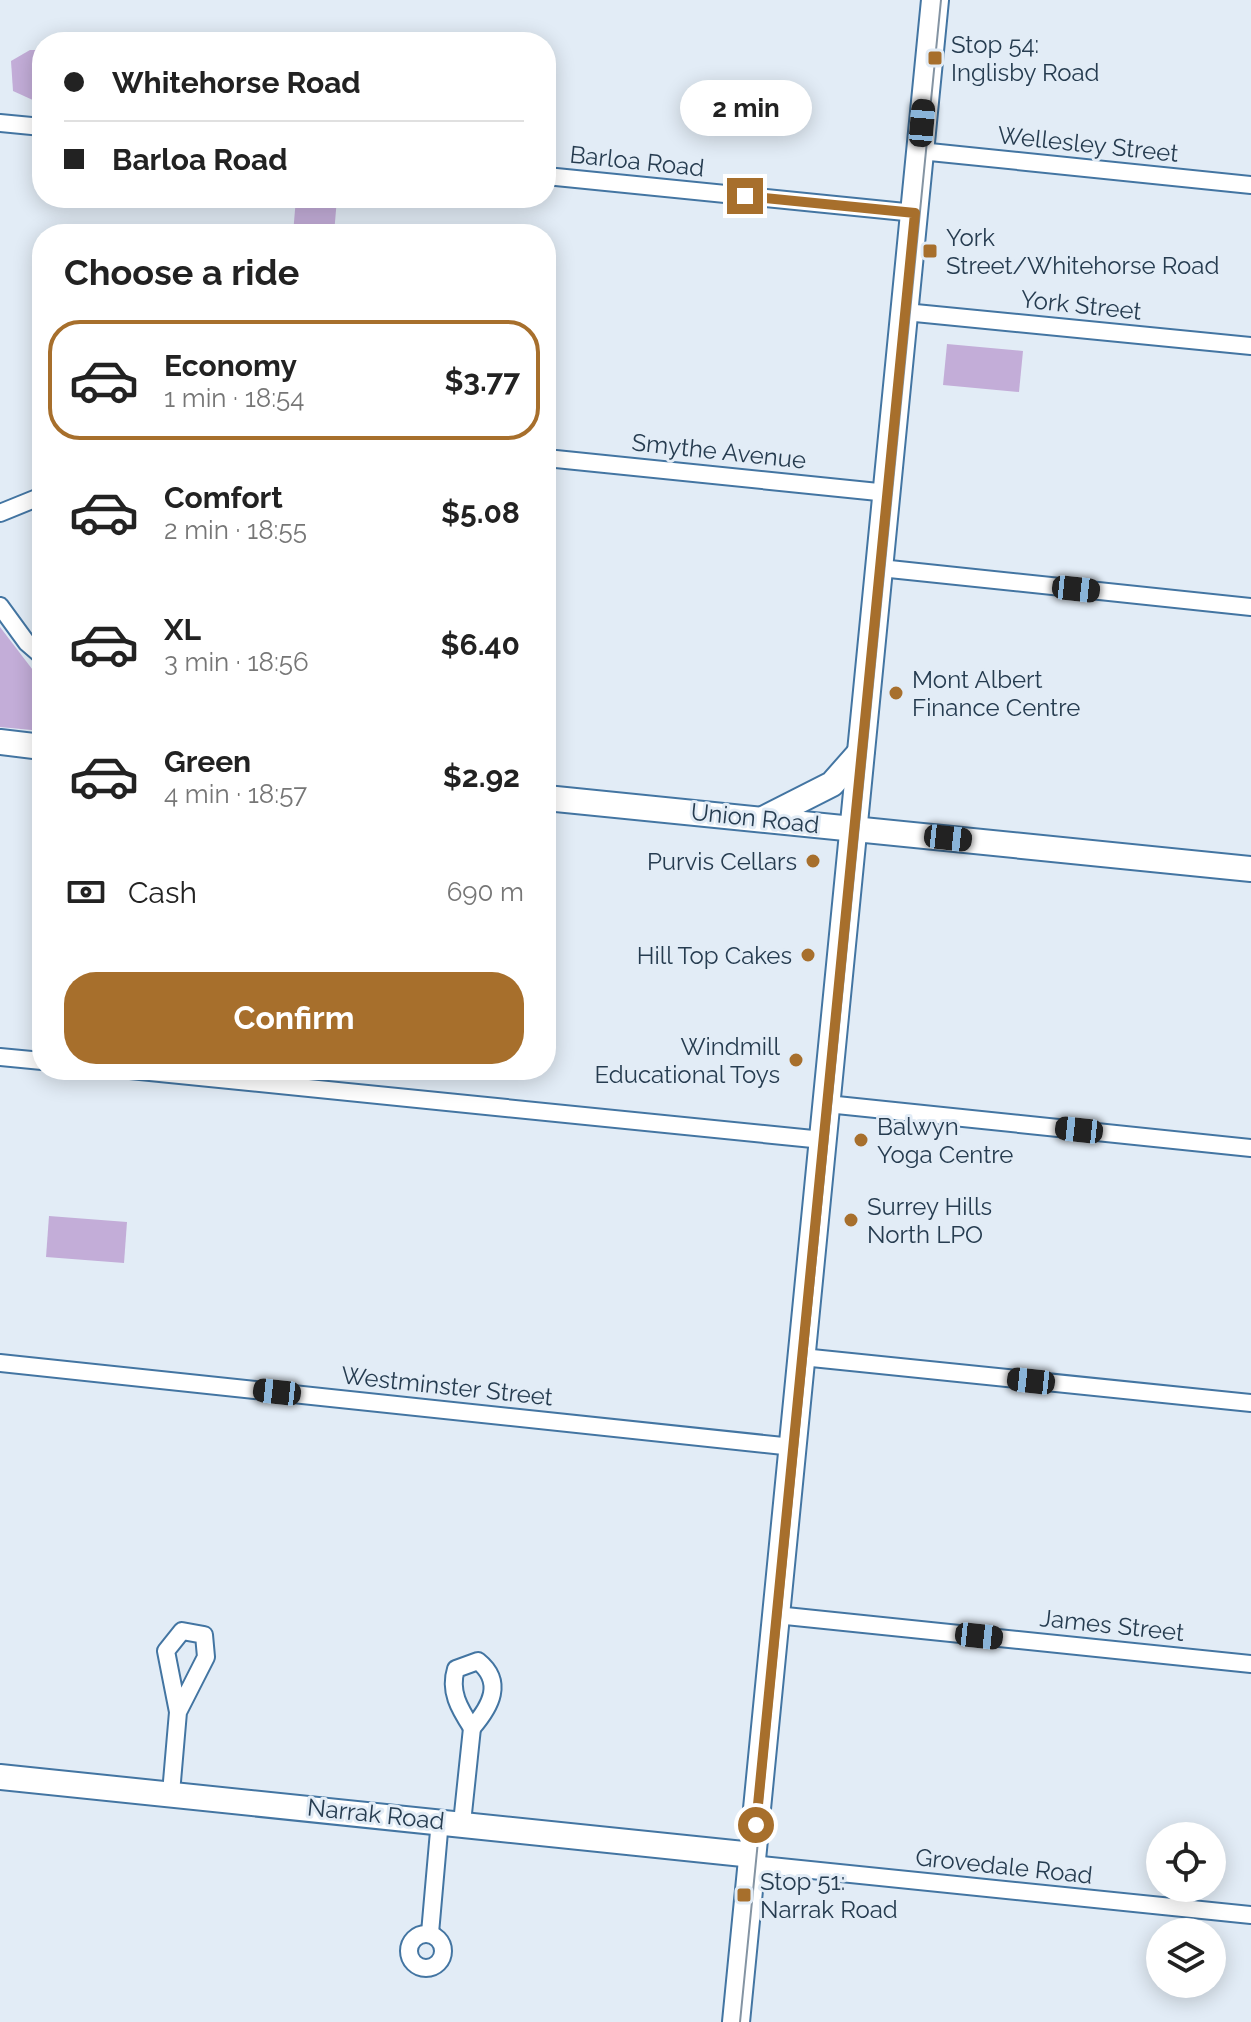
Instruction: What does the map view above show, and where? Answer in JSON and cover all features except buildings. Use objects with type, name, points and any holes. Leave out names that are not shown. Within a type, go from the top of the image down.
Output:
[{"type":"main road","points":[[736,2022],[935,0]]},
{"type":"main road","points":[[0,742],[32,746]]},
{"type":"main road","points":[[763,819],[832,784],[862,750]]},
{"type":"main road","name":"Union Road","points":[[556,799],[1251,869]]},
{"type":"main road","name":"Narrak Road","points":[[0,1777],[451,1822],[752,1859]]},
{"type":"street","points":[[0,123],[32,126]]},
{"type":"street","name":"Wellesley Street","points":[[920,151],[1251,185]]},
{"type":"street","name":"Barloa Road","points":[[556,177],[915,213]]},
{"type":"street","name":"York Street","points":[[905,312],[1251,346]]},
{"type":"street","name":"Smythe Avenue","points":[[556,459],[888,493]]},
{"type":"street","points":[[0,513],[32,500]]},
{"type":"street","points":[[880,568],[1251,607]]},
{"type":"street","points":[[0,606],[32,647]]},
{"type":"street","points":[[0,1057],[32,1060]]},
{"type":"street","points":[[229,1080],[823,1140]]},
{"type":"street","points":[[827,1104],[1251,1148]]},
{"type":"street","points":[[802,1357],[1251,1403]]},
{"type":"street","name":"Westminster Street","points":[[0,1363],[793,1447]]},
{"type":"street","name":"James Street","points":[[776,1615],[1251,1664]]},
{"type":"street","points":[[171,1793],[178,1712]]},
{"type":"street","points":[[430,1933],[472,1728]]},
{"type":"street","name":"Grovedale Road","points":[[752,1859],[1251,1915]]},
{"type":"shaded area","points":[[32,50],[32,100],[13,91],[11,61]]},
{"type":"shaded area","points":[[295,208],[336,208],[335,224],[294,224]]},
{"type":"shaded area","points":[[947,344],[1023,351],[1019,392],[943,385]]},
{"type":"shaded area","points":[[0,627],[32,669],[32,730],[0,727]]},
{"type":"shaded area","points":[[49,1216],[127,1222],[124,1263],[46,1257]]},
{"type":"tram line","points":[[740,2022],[941,0]]},
{"type":"place","name":"Stop 54: Inglisby Road","points":[[935,58]]},
{"type":"place","name":"York Street/Whitehorse Road","points":[[930,251]]},
{"type":"place","name":"Mont Albert Finance Centre","points":[[896,693]]},
{"type":"place","name":"Purvis Cellars","points":[[813,861]]},
{"type":"place","name":"Hill Top Cakes","points":[[808,955]]},
{"type":"place","name":"Windmill Educational Toys","points":[[796,1060]]},
{"type":"place","name":"Balwyn Yoga Centre","points":[[861,1140]]},
{"type":"place","name":"Surrey Hills North LPO","points":[[851,1220]]},
{"type":"place","name":"Stop 51: Narrak Road","points":[[744,1895]]},
{"type":"route","points":[[745,196],[915,213],[756,1825]]}]
